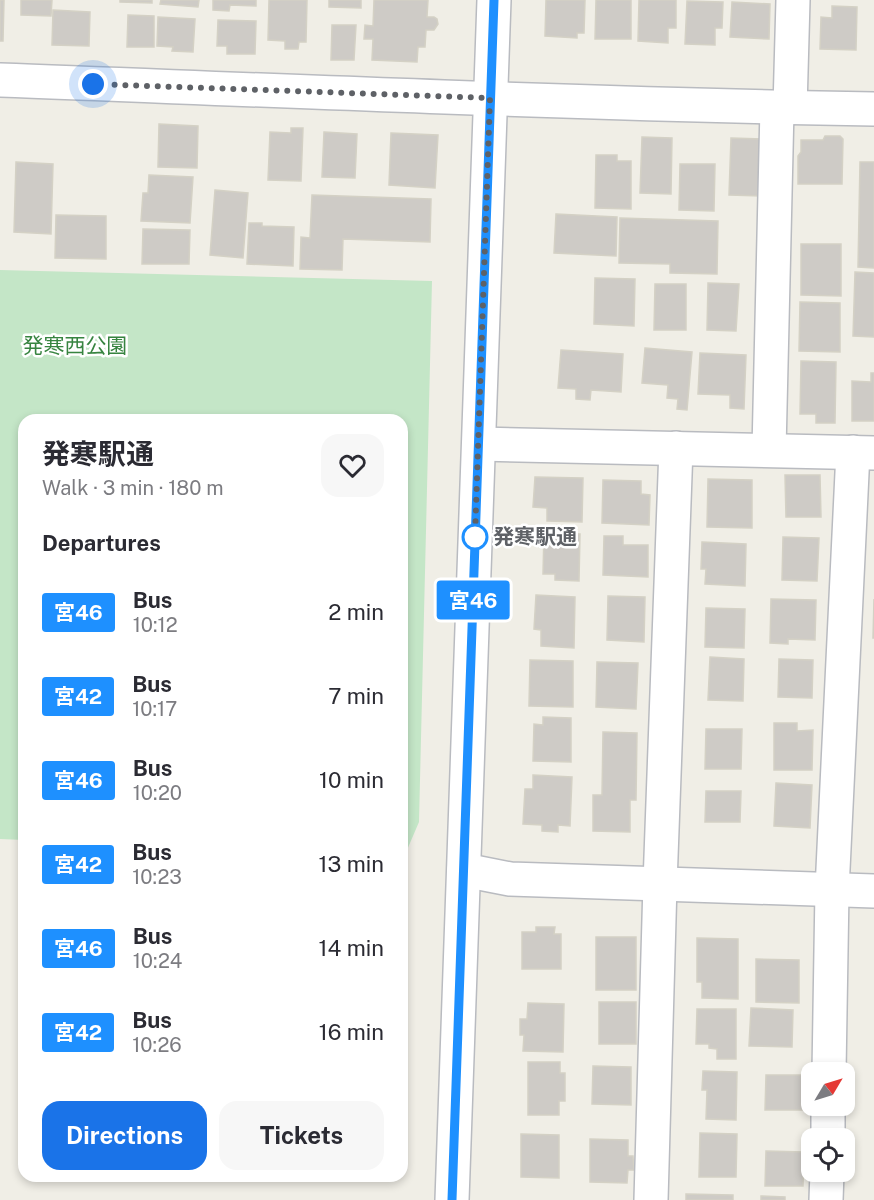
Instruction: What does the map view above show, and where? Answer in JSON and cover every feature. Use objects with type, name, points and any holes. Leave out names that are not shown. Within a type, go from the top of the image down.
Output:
[{"type":"street","points":[[452,1200],[494,0]]},
{"type":"street","points":[[769,450],[783,108],[793,0]]},
{"type":"street","points":[[0,81],[783,108],[874,109]]},
{"type":"street","points":[[479,444],[864,452],[832,890],[829,1062]]},
{"type":"street","points":[[651,1200],[676,448]]},
{"type":"street","points":[[464,870],[510,879],[874,891]]},
{"type":"street","points":[[826,1200],[827,1182]]},
{"type":"green space","name":"発寒西公園","points":[[0,270],[432,281],[419,822],[408,848],[408,414],[18,414],[18,840],[0,839]]},
{"type":"building","points":[[0,0],[4,0],[3,41],[0,41]]},
{"type":"building","points":[[21,0],[52,0],[51,16],[21,15]]},
{"type":"building","points":[[120,0],[152,0],[152,3],[120,2]]},
{"type":"building","points":[[161,0],[199,0],[198,7],[160,4]]},
{"type":"building","points":[[213,0],[256,0],[256,6],[230,5],[229,11],[213,10]]},
{"type":"building","points":[[269,0],[307,0],[306,42],[299,42],[298,49],[285,49],[285,41],[268,40]]},
{"type":"building","points":[[329,0],[361,0],[361,8],[329,7]]},
{"type":"building","points":[[374,0],[428,0],[427,17],[434,17],[438,24],[434,30],[426,30],[425,47],[418,47],[417,62],[372,60],[373,39],[364,39],[365,25],[373,26]]},
{"type":"building","points":[[546,0],[585,0],[584,33],[577,33],[577,38],[545,36]]},
{"type":"building","points":[[596,0],[631,0],[631,39],[595,39]]},
{"type":"building","points":[[639,0],[676,0],[676,28],[668,28],[668,43],[638,41]]},
{"type":"building","points":[[687,1],[723,2],[722,28],[715,28],[715,45],[685,44]]},
{"type":"building","points":[[732,2],[770,4],[769,39],[730,37]]},
{"type":"building","points":[[832,6],[857,7],[856,50],[820,49],[821,17],[832,18]]},
{"type":"building","points":[[53,10],[90,12],[89,46],[52,45]]},
{"type":"building","points":[[128,15],[154,16],[154,47],[127,47]]},
{"type":"building","points":[[158,17],[195,19],[193,52],[172,51],[173,47],[157,46]]},
{"type":"building","points":[[218,20],[256,21],[255,54],[227,54],[227,46],[217,46]]},
{"type":"building","points":[[332,25],[356,25],[354,60],[331,60]]},
{"type":"building","points":[[159,124],[198,126],[197,168],[158,167]]},
{"type":"building","points":[[291,128],[303,128],[301,181],[268,180],[270,132],[291,133]]},
{"type":"building","points":[[324,132],[357,134],[355,178],[322,177]]},
{"type":"building","points":[[391,133],[438,135],[435,188],[389,185]]},
{"type":"building","points":[[825,136],[840,136],[843,139],[842,184],[798,184],[798,156],[801,152],[801,140],[823,140]]},
{"type":"building","points":[[642,137],[672,138],[671,194],[640,193]]},
{"type":"building","points":[[731,138],[762,139],[761,196],[729,195]]},
{"type":"building","points":[[596,155],[617,155],[617,161],[631,161],[631,209],[595,208]]},
{"type":"building","points":[[16,162],[53,164],[51,234],[14,232]]},
{"type":"building","points":[[860,162],[874,162],[874,268],[858,267]]},
{"type":"building","points":[[680,164],[715,164],[714,211],[679,210]]},
{"type":"building","points":[[149,175],[193,177],[190,223],[141,221],[143,193],[148,193]]},
{"type":"building","points":[[215,190],[248,193],[243,258],[210,255]]},
{"type":"building","points":[[312,195],[431,199],[430,242],[343,239],[342,270],[300,269],[301,237],[310,238]]},
{"type":"building","points":[[556,214],[617,217],[616,256],[554,253]]},
{"type":"building","points":[[56,215],[106,216],[106,259],[55,258]]},
{"type":"building","points":[[620,218],[718,221],[717,274],[670,273],[670,264],[619,263]]},
{"type":"building","points":[[249,223],[262,223],[262,226],[294,227],[293,266],[247,264]]},
{"type":"building","points":[[143,229],[190,230],[189,264],[142,264]]},
{"type":"building","points":[[801,244],[841,244],[841,296],[801,295]]},
{"type":"building","points":[[855,272],[874,273],[874,337],[853,336]]},
{"type":"building","points":[[595,278],[635,279],[634,326],[594,324]]},
{"type":"building","points":[[708,283],[739,284],[736,331],[707,330]]},
{"type":"building","points":[[655,284],[686,284],[686,330],[654,330]]},
{"type":"building","points":[[800,302],[840,303],[840,352],[799,351]]},
{"type":"building","points":[[645,348],[692,352],[687,410],[677,409],[678,399],[667,398],[668,385],[642,383]]},
{"type":"building","points":[[561,350],[623,354],[621,392],[591,390],[590,400],[576,399],[576,389],[558,388]]},
{"type":"building","points":[[700,353],[746,355],[744,409],[730,408],[730,395],[698,394]]},
{"type":"building","points":[[801,361],[836,362],[835,423],[816,423],[816,414],[800,414]]},
{"type":"building","points":[[871,373],[874,373],[874,421],[852,421],[852,381],[871,382]]},
{"type":"building","points":[[785,475],[820,475],[821,517],[786,517]]},
{"type":"building","points":[[535,477],[583,478],[582,522],[547,521],[547,508],[533,507]]},
{"type":"building","points":[[708,479],[752,480],[752,528],[707,527]]},
{"type":"building","points":[[603,480],[641,481],[641,494],[650,495],[649,525],[602,523]]},
{"type":"building","points":[[544,533],[580,534],[579,581],[555,580],[555,574],[543,574]]},
{"type":"building","points":[[604,536],[623,536],[623,545],[648,545],[648,577],[603,575]]},
{"type":"building","points":[[783,537],[819,538],[817,581],[782,580]]},
{"type":"building","points":[[702,542],[746,544],[745,586],[705,584],[706,569],[701,569]]},
{"type":"building","points":[[536,595],[575,597],[574,648],[541,646],[541,630],[534,629]]},
{"type":"building","points":[[608,596],[645,597],[644,642],[607,640]]},
{"type":"building","points":[[771,599],[816,600],[815,640],[788,639],[788,644],[770,643]]},
{"type":"building","points":[[706,608],[745,609],[744,648],[705,647]]},
{"type":"building","points":[[710,657],[744,659],[743,701],[708,700]]},
{"type":"building","points":[[779,659],[813,660],[812,698],[778,697]]},
{"type":"building","points":[[530,660],[573,661],[573,707],[529,706]]},
{"type":"building","points":[[597,662],[638,663],[636,709],[596,707]]},
{"type":"building","points":[[543,717],[571,718],[571,762],[533,761],[534,724],[543,725]]},
{"type":"building","points":[[774,723],[797,723],[797,731],[813,730],[812,770],[774,770]]},
{"type":"building","points":[[706,729],[742,729],[741,769],[705,769]]},
{"type":"building","points":[[603,732],[637,733],[636,800],[630,800],[630,832],[593,831],[593,795],[602,795]]},
{"type":"building","points":[[533,775],[572,777],[570,826],[558,825],[558,832],[542,831],[542,825],[523,824],[525,789],[533,789]]},
{"type":"building","points":[[776,783],[812,785],[810,828],[774,826]]},
{"type":"building","points":[[706,791],[741,791],[740,822],[705,822]]},
{"type":"building","points":[[536,927],[555,927],[554,934],[561,934],[561,969],[522,969],[522,932],[536,932]]},
{"type":"building","points":[[596,937],[636,937],[636,990],[596,990]]},
{"type":"building","points":[[697,938],[738,939],[738,999],[702,998],[702,982],[697,982]]},
{"type":"building","points":[[756,959],[799,960],[799,1003],[756,1002]]},
{"type":"building","points":[[599,1002],[636,1002],[636,1044],[599,1044]]},
{"type":"building","points":[[528,1003],[564,1004],[563,1052],[523,1051],[524,1035],[520,1035],[520,1019],[527,1019]]},
{"type":"building","points":[[751,1008],[793,1010],[792,1047],[749,1046]]},
{"type":"building","points":[[697,1009],[736,1009],[736,1059],[717,1059],[717,1049],[709,1048],[709,1044],[696,1044]]},
{"type":"building","points":[[528,1062],[560,1062],[560,1073],[565,1073],[565,1101],[559,1101],[559,1115],[528,1115]]},
{"type":"building","points":[[593,1066],[631,1067],[631,1105],[592,1104]]},
{"type":"building","points":[[703,1071],[737,1072],[736,1120],[706,1119],[707,1090],[702,1090]]},
{"type":"building","points":[[766,1075],[801,1075],[801,1110],[765,1110]]},
{"type":"building","points":[[700,1133],[737,1134],[736,1177],[699,1177]]},
{"type":"building","points":[[521,1134],[559,1135],[559,1178],[521,1177]]},
{"type":"building","points":[[590,1139],[628,1140],[628,1156],[633,1156],[634,1170],[628,1170],[627,1183],[590,1182]]},
{"type":"building","points":[[766,1151],[801,1152],[803,1186],[765,1186]]},
{"type":"building","points":[[686,1194],[733,1195],[733,1200],[686,1200]]},
{"type":"building","points":[[761,1196],[785,1197],[785,1200],[761,1200]]},
{"type":"bus line","name":"宮46","points":[[452,1200],[494,0]]},
{"type":"place","name":"発寒駅通","points":[[475,537]]},
{"type":"route","points":[[93,84],[490,98],[475,537]]}]
